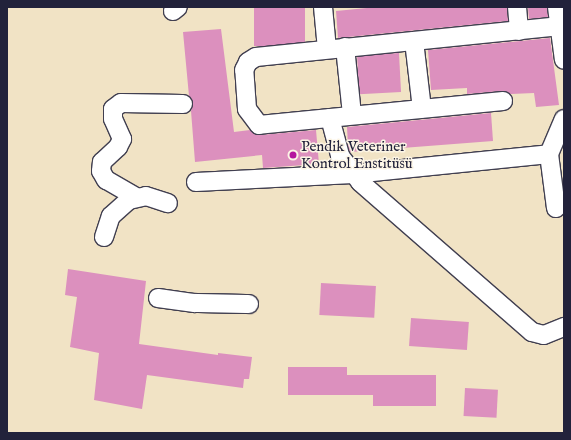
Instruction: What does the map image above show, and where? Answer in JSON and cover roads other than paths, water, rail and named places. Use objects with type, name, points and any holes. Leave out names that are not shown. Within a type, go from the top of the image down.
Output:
[{"type":"lane","points":[[323,7],[336,48],[352,115]]},
{"type":"lane","points":[[518,7],[520,31]]},
{"type":"lane","points":[[557,7],[564,60]]},
{"type":"lane","points":[[503,101],[259,125],[247,109],[244,70],[248,62],[256,57],[560,26]]},
{"type":"lane","points":[[414,41],[422,109]]},
{"type":"lane","points":[[136,197],[106,180],[100,171],[102,162],[118,146],[122,139],[113,119],[113,109],[121,103],[183,104]]},
{"type":"lane","points":[[330,118],[340,156],[353,174],[532,332],[544,335],[564,326]]},
{"type":"lane","points":[[556,208],[549,154],[564,119]]},
{"type":"lane","points":[[196,182],[353,174],[549,154]]},
{"type":"lane","points":[[104,237],[111,216],[136,197],[146,196],[168,203]]},
{"type":"lane","points":[[158,298],[194,304],[250,304]]},
{"type":"place","name":"Pendik Veteriner Kontrol Enstitüsü","points":[[293,155]]}]
